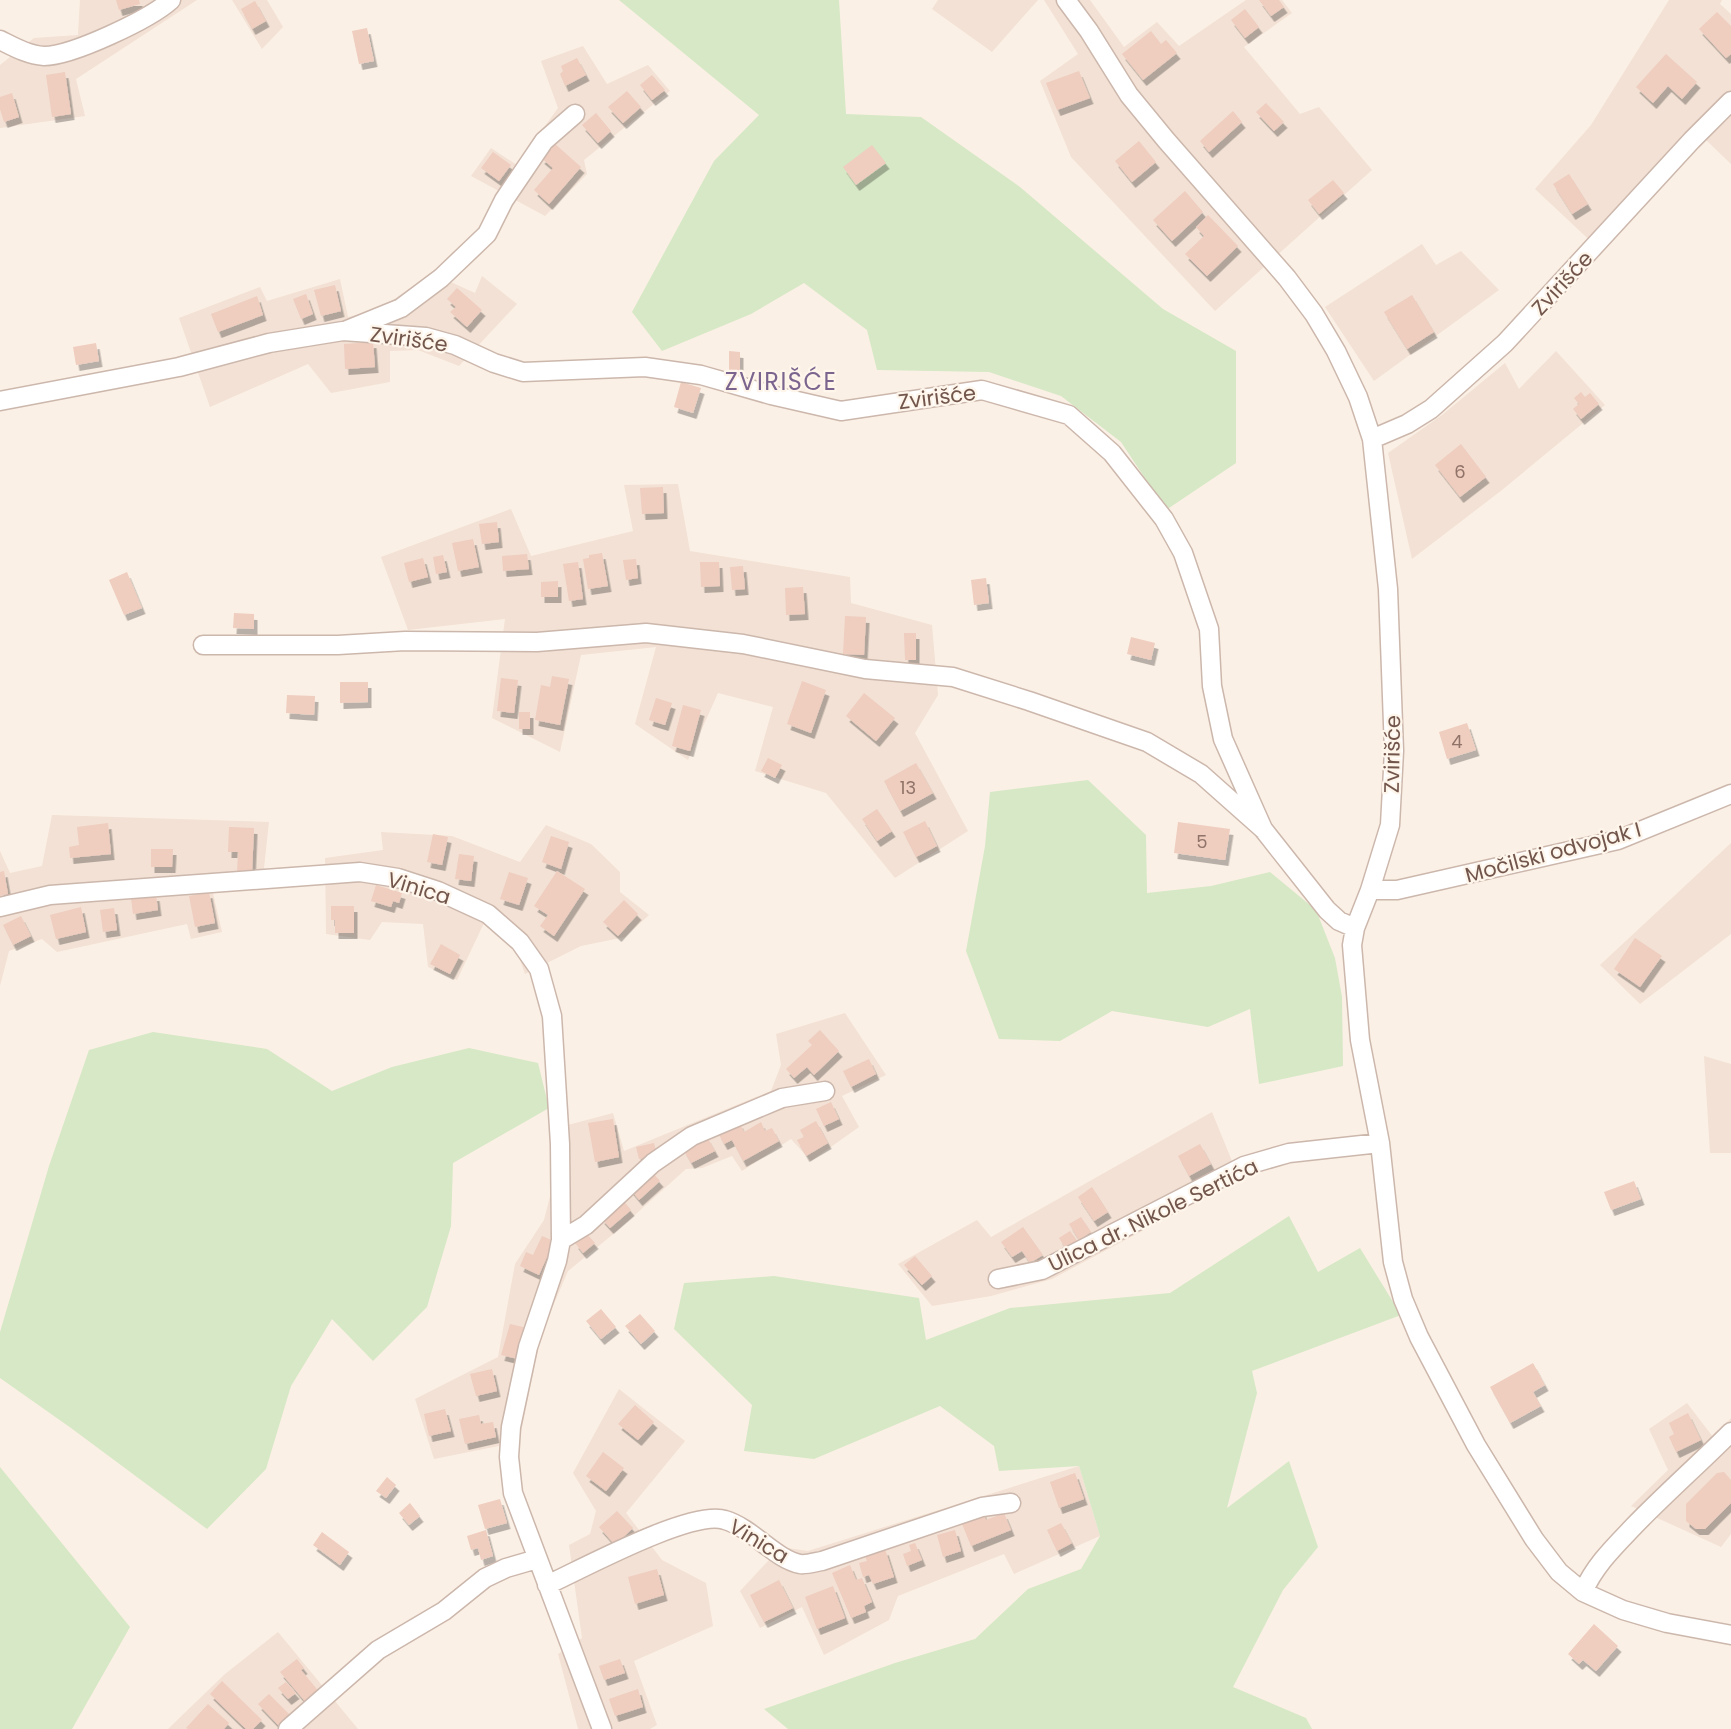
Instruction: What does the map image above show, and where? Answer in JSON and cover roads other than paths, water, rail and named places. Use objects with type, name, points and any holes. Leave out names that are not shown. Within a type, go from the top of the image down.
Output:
[{"type":"street","points":[[0,40],[22,51],[42,56],[64,54],[130,24],[171,0]]},
{"type":"street","name":"Zvirišće","points":[[203,645],[338,645],[405,641],[537,642],[646,633],[744,644],[865,669],[953,677],[1147,742],[1201,774],[1263,829],[1327,910],[1339,921],[1355,928],[1370,890],[1390,825],[1394,751],[1388,589],[1372,439],[1358,397],[1336,351],[1314,314],[1287,278],[1129,95],[1089,31],[1066,0]]},
{"type":"street","name":"Zvirišće","points":[[1372,439],[1407,424],[1431,409],[1505,343],[1692,140],[1731,101]]},
{"type":"street","name":"Zvirišće","points":[[0,401],[179,367],[269,343],[343,331],[401,309],[441,278],[487,234],[504,200],[544,141],[575,114]]},
{"type":"street","name":"Zvirišće","points":[[343,331],[426,337],[455,345],[494,363],[523,372],[645,367],[701,375],[771,395],[841,411],[982,390],[1069,415],[1112,453],[1164,519],[1183,553],[1209,629],[1212,686],[1223,739],[1263,829]]},
{"type":"street","name":"Močilski odvojak I","points":[[1370,890],[1407,888],[1618,840],[1731,794]]},
{"type":"street","name":"Vinica","points":[[0,907],[51,895],[360,872],[398,878],[438,891],[488,914],[520,942],[539,969],[552,1016],[560,1144],[561,1240],[557,1261],[528,1347],[511,1427],[509,1457],[513,1493],[602,1729]]},
{"type":"street","points":[[1355,928],[1352,945],[1360,1040],[1380,1143],[1393,1262],[1403,1299],[1419,1337],[1476,1445],[1534,1539],[1559,1572],[1583,1592],[1623,1610],[1667,1623],[1731,1635]]},
{"type":"street","points":[[561,1240],[586,1225],[653,1163],[692,1136],[782,1098],[825,1091]]},
{"type":"street","name":"Ulica dr. Nikole Sertića","points":[[998,1279],[1042,1270],[1244,1166],[1288,1153],[1380,1143]]},
{"type":"street","points":[[1583,1592],[1601,1561],[1655,1504],[1731,1432]]},
{"type":"street","name":"Vinica","points":[[547,1585],[663,1531],[703,1520],[723,1519],[743,1528],[785,1558],[801,1564],[822,1561],[982,1507],[1011,1503]]},
{"type":"street","points":[[288,1729],[378,1650],[444,1611],[485,1578],[506,1568],[537,1559]]},
{"type":"district","name":"ZVIRIŠĆE","points":[[781,381]]}]
